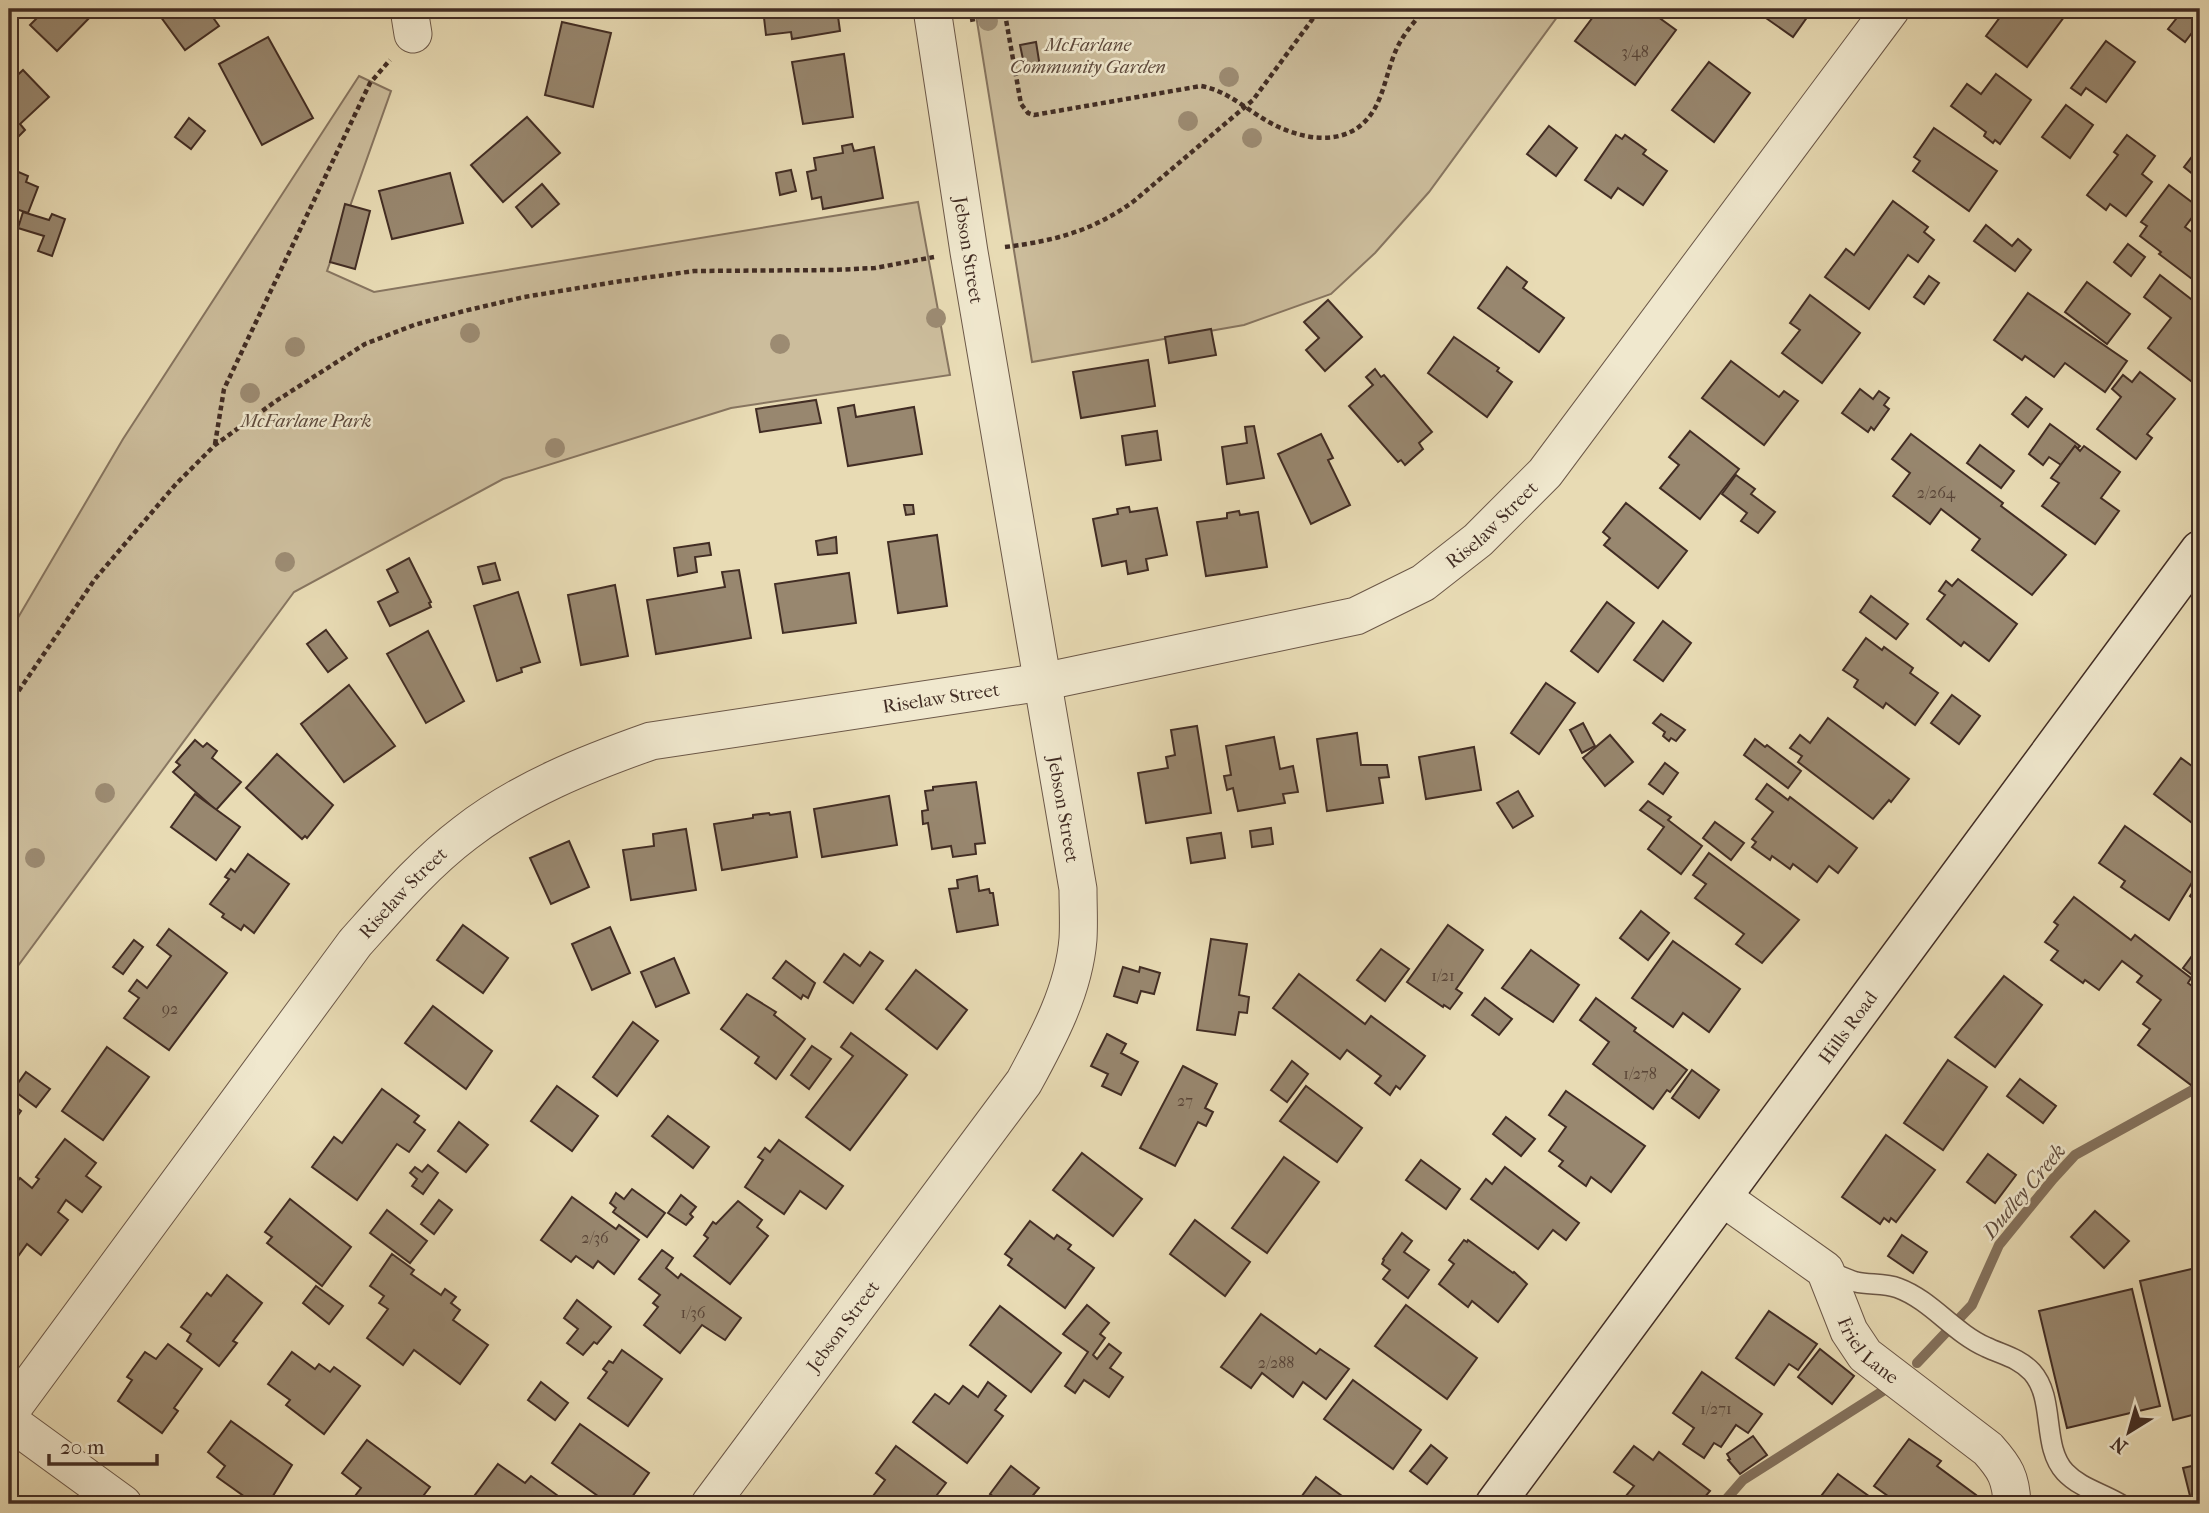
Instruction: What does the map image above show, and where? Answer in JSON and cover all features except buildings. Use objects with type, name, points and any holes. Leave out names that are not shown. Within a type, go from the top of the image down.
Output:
[{"type":"main road","name":"Hills Road","points":[[1495,1504],[2200,550]]},
{"type":"street","name":"Jebson Street","points":[[710,1504],[1024,1082],[1046,1043],[1064,999],[1078,941],[1079,889],[969,251],[932,9]]},
{"type":"street","name":"Riselaw Street","points":[[9,1413],[355,943],[406,885],[465,832],[532,790],[591,762],[651,741],[1042,682],[1356,616],[1423,583],[1478,540],[1545,473],[1891,9]]},
{"type":"street","points":[[1721,1198],[1825,1270]]},
{"type":"street","name":"Friel Lane","points":[[1825,1270],[1849,1331],[1865,1355],[1988,1449],[2004,1467],[2011,1486],[2012,1504]]},
{"type":"street","points":[[9,1421],[123,1504]]},
{"type":"lane","points":[[1825,1270],[1857,1282],[1897,1287],[1926,1304],[1983,1346],[2017,1359],[2034,1374],[2043,1393],[2055,1450],[2064,1471],[2081,1485],[2120,1504]]},
{"type":"path","points":[[9,705],[95,579],[176,484],[215,445],[276,401],[365,344],[414,325],[524,297],[694,271],[822,271],[875,268],[969,251],[1056,240],[1117,214],[1244,107],[1261,89],[1320,9]]},
{"type":"path","points":[[1005,14],[1021,104],[1028,113],[1044,115],[1201,86],[1214,88],[1280,128],[1306,137],[1326,139],[1350,134],[1364,123],[1376,107],[1398,47],[1410,26],[1425,9]]},
{"type":"path","points":[[215,445],[224,389],[370,83],[411,21]]},
{"type":"green space","name":"McFarlane Community Garden","points":[[975,9],[1563,9],[1429,192],[1375,253],[1331,294],[1244,325],[1032,362]]},
{"type":"green space","name":"McFarlane Park","points":[[359,76],[391,91],[327,271],[374,292],[918,202],[950,375],[731,408],[503,479],[294,592],[9,978],[9,633],[123,439]]},
{"type":"waterway","name":"Dudley Creek","points":[[1917,1363],[1972,1305],[1999,1245],[2075,1155],[2200,1086]]},
{"type":"waterway","name":"Dudley Creek","points":[[1722,1504],[1743,1480],[1886,1389]]}]
